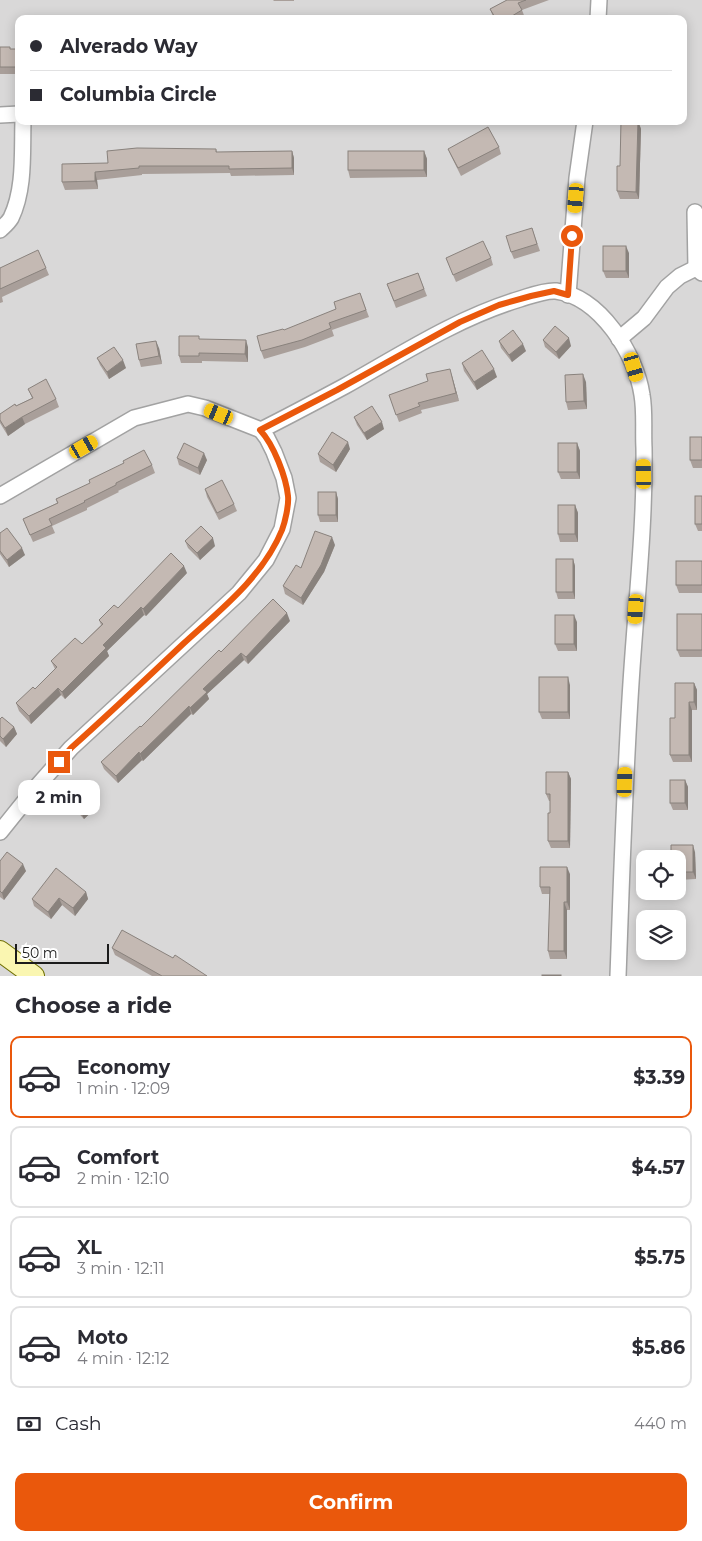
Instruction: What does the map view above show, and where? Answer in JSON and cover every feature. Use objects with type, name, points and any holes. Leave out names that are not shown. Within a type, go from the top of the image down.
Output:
[{"type":"main road","points":[[0,951],[34,976]]},
{"type":"street","points":[[598,15],[599,0]]},
{"type":"street","points":[[0,114],[15,114]]},
{"type":"street","points":[[0,230],[10,220],[17,199],[22,168],[23,125]]},
{"type":"street","points":[[568,295],[585,125]]},
{"type":"street","points":[[619,339],[644,318],[667,287],[680,276],[699,270],[695,212]]},
{"type":"street","points":[[260,430],[460,322],[499,305],[531,296],[554,291],[568,295],[594,308],[609,324],[619,339],[634,367],[642,395],[645,493],[626,744],[618,976]]},
{"type":"street","points":[[0,496],[134,418],[188,404],[205,408],[260,430],[267,438],[274,452],[284,478],[288,498],[282,529],[266,560],[239,593],[71,748],[0,832]]},
{"type":"shaded area","points":[[0,0],[702,0],[702,976],[0,976]]},
{"type":"building","points":[[507,0],[526,0],[518,3],[522,10],[514,15],[494,15],[490,9]]},
{"type":"building","points":[[0,47],[15,49],[15,67],[0,67]]},
{"type":"building","points":[[621,125],[638,125],[636,192],[617,191],[617,166],[620,166]]},
{"type":"building","points":[[488,127],[499,147],[458,168],[448,149]]},
{"type":"building","points":[[137,148],[216,149],[216,152],[292,151],[292,168],[229,169],[229,166],[139,166],[139,168],[95,172],[95,181],[62,182],[62,164],[108,163],[107,151]]},
{"type":"building","points":[[348,151],[424,151],[424,170],[348,170]]},
{"type":"building","points":[[532,228],[537,244],[511,252],[506,236]]},
{"type":"building","points":[[483,241],[491,258],[453,275],[446,258]]},
{"type":"building","points":[[603,246],[626,246],[626,271],[603,271]]},
{"type":"building","points":[[38,250],[46,268],[0,289],[0,268]]},
{"type":"building","points":[[418,273],[424,289],[394,301],[387,284]]},
{"type":"building","points":[[360,293],[366,310],[329,323],[331,328],[302,340],[261,351],[257,336],[284,330],[336,309],[334,302]]},
{"type":"building","points":[[555,326],[569,338],[556,352],[543,340]]},
{"type":"building","points":[[513,330],[523,344],[509,355],[499,341]]},
{"type":"building","points":[[179,336],[199,336],[199,339],[246,340],[245,354],[199,353],[199,356],[179,356]]},
{"type":"building","points":[[156,341],[159,356],[139,360],[136,344]]},
{"type":"building","points":[[114,347],[123,360],[107,372],[97,358]]},
{"type":"building","points":[[482,350],[494,369],[474,382],[462,363]]},
{"type":"building","points":[[450,369],[456,393],[418,403],[420,406],[396,415],[389,395],[428,381],[426,374]]},
{"type":"building","points":[[583,374],[584,401],[566,402],[565,375]]},
{"type":"building","points":[[46,379],[56,399],[5,428],[0,420],[0,414],[15,404],[16,406],[33,398],[28,389]]},
{"type":"building","points":[[372,406],[382,422],[364,433],[354,417]]},
{"type":"building","points":[[332,432],[348,442],[333,465],[318,454]]},
{"type":"building","points":[[690,437],[702,437],[702,460],[690,460]]},
{"type":"building","points":[[184,443],[204,453],[198,468],[177,458]]},
{"type":"building","points":[[558,443],[577,443],[577,472],[558,472]]},
{"type":"building","points":[[144,450],[152,465],[116,483],[116,485],[85,502],[49,519],[52,525],[30,535],[23,519],[58,503],[56,499],[90,483],[89,480],[124,463],[123,461]]},
{"type":"building","points":[[222,480],[234,504],[217,513],[205,489]]},
{"type":"building","points":[[318,492],[336,492],[336,515],[318,515]]},
{"type":"building","points":[[695,496],[702,496],[702,524],[695,524]]},
{"type":"building","points":[[558,505],[575,505],[575,534],[558,534]]},
{"type":"building","points":[[201,526],[213,538],[197,553],[185,541]]},
{"type":"building","points":[[7,528],[22,548],[7,560],[0,551],[0,533]]},
{"type":"building","points":[[315,531],[332,537],[321,565],[301,598],[283,586],[296,565],[301,568]]},
{"type":"building","points":[[171,553],[184,566],[143,609],[141,607],[103,645],[106,648],[62,692],[58,688],[29,716],[16,703],[33,687],[35,689],[57,667],[51,661],[75,638],[82,644],[103,624],[99,620],[114,605],[118,608]]},
{"type":"building","points":[[556,559],[573,559],[573,592],[556,592]]},
{"type":"building","points":[[676,561],[702,561],[702,585],[676,585]]},
{"type":"building","points":[[273,599],[287,613],[246,657],[241,653],[203,689],[207,692],[190,708],[189,706],[140,754],[139,752],[116,776],[101,762],[141,727],[219,650],[221,652]]},
{"type":"building","points":[[677,614],[702,614],[702,650],[677,650]]},
{"type":"building","points":[[555,615],[574,615],[574,644],[555,644]]},
{"type":"building","points":[[539,677],[568,677],[568,712],[539,712]]},
{"type":"building","points":[[675,683],[694,683],[694,702],[689,702],[689,755],[670,755],[670,718],[675,718]]},
{"type":"building","points":[[2,717],[14,727],[3,739],[0,736],[0,719]]},
{"type":"building","points":[[546,772],[568,772],[568,841],[548,841],[550,794],[546,794]]},
{"type":"building","points":[[670,780],[685,780],[685,803],[670,803]]},
{"type":"building","points":[[82,781],[97,798],[81,812],[66,795]]},
{"type":"building","points":[[671,845],[693,845],[693,872],[686,872],[686,850],[671,850]]},
{"type":"building","points":[[7,852],[23,864],[2,893],[0,891],[0,861]]},
{"type":"building","points":[[540,867],[567,867],[567,902],[564,902],[564,951],[548,951],[550,887],[540,887]]},
{"type":"building","points":[[56,868],[86,892],[73,908],[59,898],[48,912],[32,899]]},
{"type":"building","points":[[122,930],[173,958],[175,955],[207,976],[162,976],[112,948]]},
{"type":"building","points":[[561,975],[561,976],[542,976]]},
{"type":"route","points":[[59,762],[71,748],[239,593],[266,560],[282,529],[288,498],[284,478],[274,452],[267,438],[260,430],[460,322],[499,305],[531,296],[554,291],[568,295],[572,236]]}]
